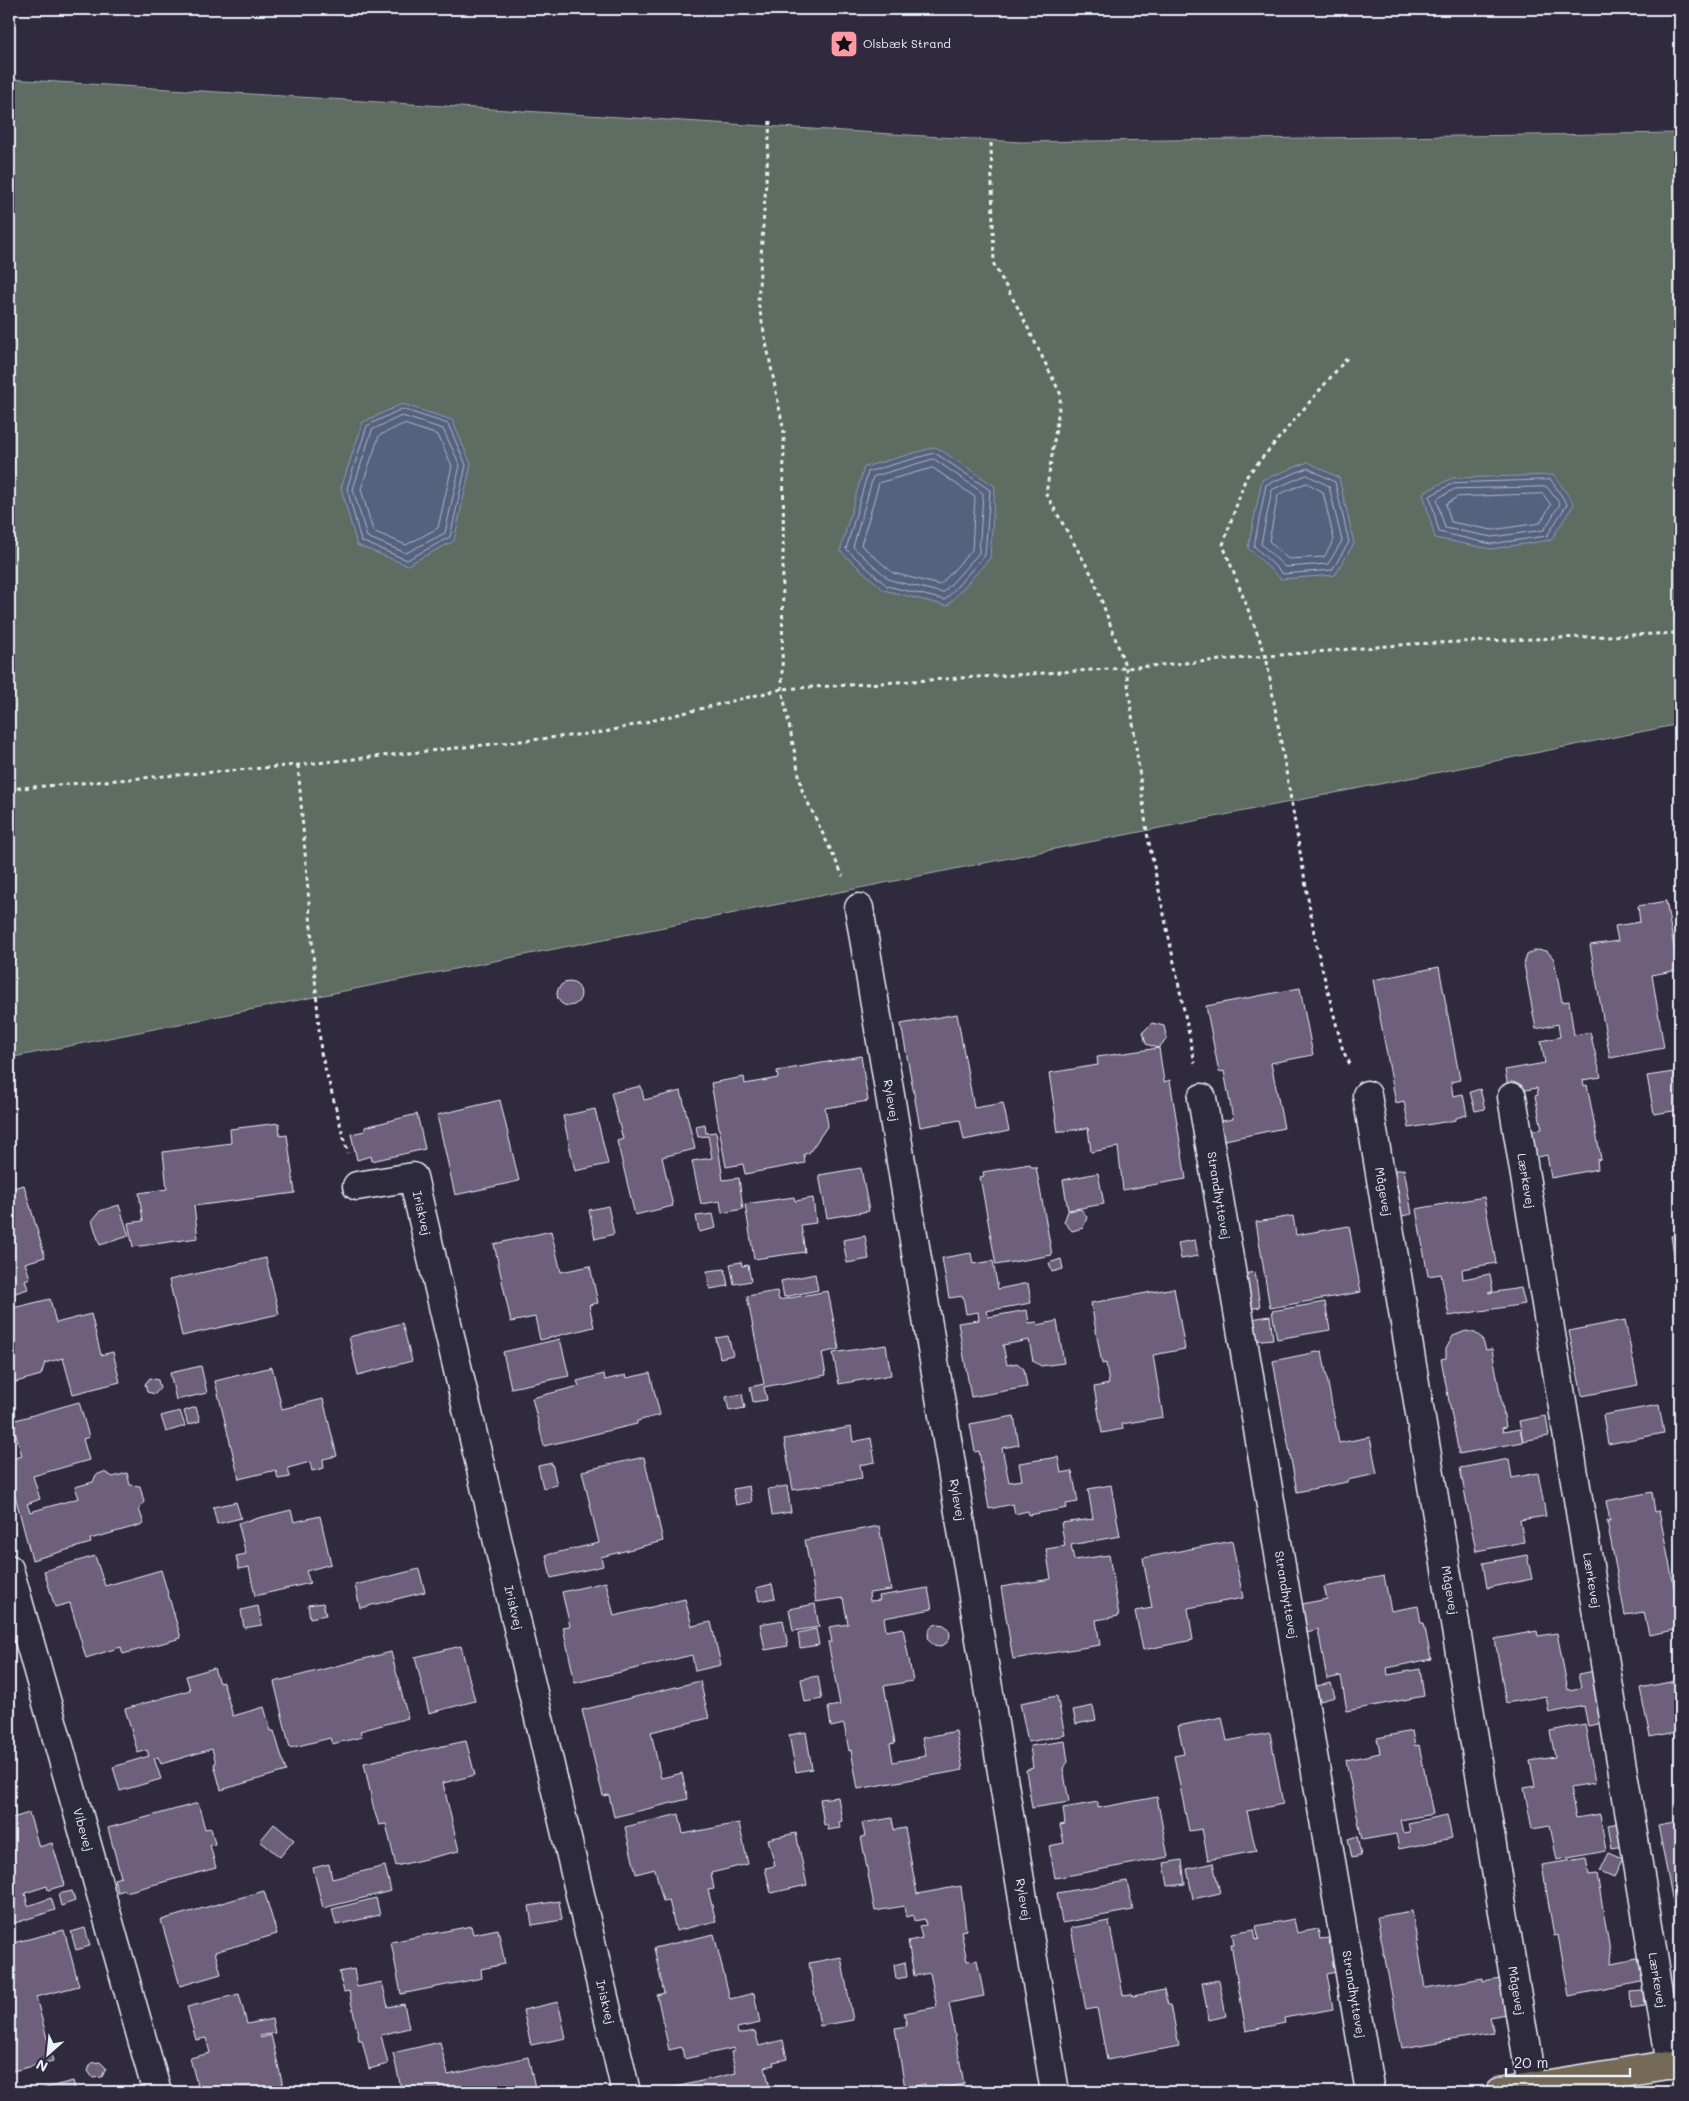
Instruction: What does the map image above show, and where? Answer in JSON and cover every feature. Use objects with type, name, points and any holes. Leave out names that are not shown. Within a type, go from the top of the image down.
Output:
[{"type":"main road","points":[[1500,2092],[1676,2064]]},
{"type":"street","name":"Rylevej","points":[[858,908],[1055,2092]]},
{"type":"street","name":"Mågevej","points":[[1367,1095],[1532,2086]]},
{"type":"street","name":"Lærkevej","points":[[1512,1097],[1676,2064]]},
{"type":"street","name":"Strandhyttevej","points":[[1202,1098],[1370,2092]]},
{"type":"street","name":"Iriskvej","points":[[357,1186],[413,1177],[626,2092]]},
{"type":"street","name":"Vibevej","points":[[9,1569],[157,2092]]},
{"type":"path","points":[[770,121],[758,302],[784,432],[782,689],[802,790],[858,908]]},
{"type":"path","points":[[991,143],[994,265],[1018,308],[1061,395],[1046,494],[1093,577],[1126,668],[1147,833],[1202,1098]]},
{"type":"path","points":[[1347,358],[1246,477],[1223,545],[1266,656],[1316,944],[1344,1051],[1367,1095]]},
{"type":"path","points":[[9,790],[298,765],[605,732],[782,689],[1126,668],[1411,644],[1680,633]]},
{"type":"path","points":[[298,765],[321,1053],[357,1186]]},
{"type":"green space","points":[[9,79],[1021,142],[1680,133],[1680,724],[9,1058]]},
{"type":"water","points":[[402,404],[452,420],[471,464],[454,541],[407,565],[357,545],[341,488],[363,422]]},
{"type":"water","points":[[936,447],[995,486],[990,558],[947,606],[884,590],[840,551],[864,467]]},
{"type":"water","points":[[1308,462],[1339,478],[1354,543],[1335,575],[1281,579],[1248,548],[1262,480]]},
{"type":"water","points":[[1554,475],[1574,504],[1551,540],[1491,549],[1435,538],[1423,493],[1452,478]]},
{"type":"building","points":[[1666,901],[1678,970],[1652,975],[1664,1048],[1610,1058],[1590,945],[1618,941],[1615,926],[1640,922],[1638,906]]},
{"type":"building","points":[[1536,950],[1547,951],[1554,959],[1562,1002],[1569,1001],[1574,1035],[1590,1032],[1601,1077],[1583,1080],[1584,1086],[1587,1085],[1601,1159],[1597,1160],[1598,1169],[1551,1178],[1547,1155],[1534,1158],[1529,1131],[1542,1129],[1535,1096],[1538,1095],[1537,1088],[1509,1093],[1505,1070],[1545,1063],[1541,1041],[1560,1037],[1558,1024],[1536,1029],[1524,964],[1527,955]]},
{"type":"building","points":[[1439,967],[1460,1080],[1451,1082],[1453,1096],[1463,1094],[1467,1115],[1456,1118],[1456,1120],[1409,1128],[1404,1101],[1396,1103],[1373,980]]},
{"type":"building","points":[[569,982],[578,985],[581,994],[578,1003],[569,1006],[560,1003],[557,994],[560,985]]},
{"type":"building","points":[[1300,988],[1313,1055],[1271,1063],[1284,1128],[1215,1142],[1212,1123],[1233,1119],[1224,1071],[1219,1072],[1206,1006]]},
{"type":"building","points":[[957,1014],[974,1108],[1003,1103],[1009,1131],[964,1140],[960,1120],[920,1127],[901,1024]]},
{"type":"building","points":[[1152,1023],[1164,1026],[1167,1039],[1158,1048],[1146,1044],[1143,1032]]},
{"type":"building","points":[[1159,1048],[1164,1082],[1170,1080],[1186,1179],[1123,1190],[1118,1147],[1091,1152],[1088,1128],[1058,1132],[1049,1073],[1098,1065],[1097,1057]]},
{"type":"building","points":[[861,1056],[868,1101],[825,1108],[828,1125],[809,1153],[804,1154],[805,1163],[745,1174],[743,1164],[726,1167],[711,1083],[744,1077],[745,1084],[778,1078],[777,1071]]},
{"type":"building","points":[[1680,1071],[1680,1110],[1654,1114],[1647,1076]]},
{"type":"building","points":[[641,1086],[644,1100],[681,1091],[695,1149],[662,1157],[673,1206],[635,1215],[617,1141],[623,1139],[611,1093]]},
{"type":"building","points":[[1480,1089],[1485,1109],[1475,1111],[1470,1092]]},
{"type":"building","points":[[500,1100],[519,1181],[455,1195],[437,1115]]},
{"type":"building","points":[[595,1109],[608,1164],[575,1171],[563,1116]]},
{"type":"building","points":[[417,1114],[425,1149],[372,1161],[371,1156],[357,1160],[351,1134],[365,1131],[365,1127]]},
{"type":"building","points":[[279,1123],[280,1136],[287,1135],[295,1193],[194,1206],[198,1238],[133,1247],[128,1223],[143,1221],[139,1193],[167,1189],[163,1152],[231,1143],[230,1129]]},
{"type":"building","points":[[705,1124],[706,1133],[716,1132],[723,1180],[739,1178],[743,1209],[722,1213],[720,1201],[701,1204],[692,1161],[712,1158],[708,1136],[698,1137],[696,1126]]},
{"type":"building","points":[[1030,1164],[1031,1167],[1036,1167],[1052,1255],[996,1265],[980,1177],[984,1176],[983,1172]]},
{"type":"building","points":[[861,1168],[869,1211],[827,1218],[819,1175]]},
{"type":"building","points":[[1404,1169],[1412,1214],[1392,1218],[1384,1172]]},
{"type":"building","points":[[1098,1173],[1104,1204],[1068,1210],[1063,1180]]},
{"type":"building","points":[[24,1185],[45,1257],[25,1263],[30,1278],[25,1280],[28,1289],[9,1295],[9,1189]]},
{"type":"building","points":[[794,1197],[795,1201],[813,1198],[816,1223],[801,1225],[805,1252],[754,1259],[745,1204]]},
{"type":"building","points":[[1484,1197],[1496,1263],[1462,1269],[1463,1279],[1490,1274],[1493,1291],[1489,1293],[1521,1288],[1525,1304],[1449,1316],[1441,1274],[1428,1276],[1416,1209]]},
{"type":"building","points":[[119,1205],[129,1236],[100,1245],[92,1221],[100,1211]]},
{"type":"building","points":[[608,1206],[614,1234],[595,1239],[589,1210]]},
{"type":"building","points":[[1081,1209],[1087,1217],[1083,1228],[1072,1231],[1064,1222],[1068,1211]]},
{"type":"building","points":[[713,1214],[716,1228],[699,1232],[696,1216]]},
{"type":"building","points":[[1293,1216],[1296,1235],[1349,1226],[1361,1292],[1270,1308],[1256,1222]]},
{"type":"building","points":[[551,1231],[561,1272],[590,1266],[598,1303],[589,1305],[594,1327],[540,1340],[535,1317],[511,1322],[494,1244]]},
{"type":"building","points":[[1680,1234],[1680,1291],[1671,1236]]},
{"type":"building","points":[[865,1236],[869,1259],[847,1263],[843,1240]]},
{"type":"building","points":[[1195,1240],[1198,1256],[1181,1259],[1178,1243]]},
{"type":"building","points":[[971,1253],[973,1264],[993,1261],[998,1289],[1028,1283],[1031,1303],[986,1311],[988,1317],[1027,1310],[1029,1323],[1037,1322],[1038,1325],[1057,1321],[1064,1363],[1041,1366],[1033,1361],[1029,1340],[1003,1345],[1007,1365],[1017,1363],[1024,1369],[1027,1387],[971,1397],[958,1323],[979,1320],[978,1312],[966,1314],[963,1296],[949,1298],[942,1258]]},
{"type":"building","points":[[266,1258],[279,1314],[182,1336],[169,1280]]},
{"type":"building","points":[[1061,1259],[1063,1269],[1052,1272],[1049,1263]]},
{"type":"building","points":[[741,1262],[742,1266],[748,1265],[751,1281],[734,1284],[730,1264]]},
{"type":"building","points":[[725,1269],[728,1286],[710,1289],[707,1271]]},
{"type":"building","points":[[1255,1272],[1260,1307],[1249,1309],[1243,1274]]},
{"type":"building","points":[[815,1274],[818,1290],[784,1297],[781,1281]]},
{"type":"building","points":[[1174,1288],[1185,1349],[1153,1355],[1163,1417],[1122,1424],[1123,1429],[1102,1433],[1094,1387],[1109,1384],[1106,1363],[1102,1364],[1091,1303]]},
{"type":"building","points":[[777,1291],[779,1300],[828,1291],[839,1349],[822,1353],[826,1375],[764,1387],[767,1400],[753,1402],[750,1387],[764,1384],[747,1296]]},
{"type":"building","points":[[50,1299],[56,1323],[91,1314],[101,1355],[113,1352],[120,1382],[73,1394],[63,1358],[45,1363],[41,1375],[9,1384],[9,1309]]},
{"type":"building","points":[[1325,1302],[1330,1330],[1277,1339],[1272,1311]]},
{"type":"building","points":[[1270,1316],[1273,1339],[1253,1341],[1251,1319]]},
{"type":"building","points":[[1625,1320],[1638,1385],[1582,1396],[1569,1331]]},
{"type":"building","points":[[402,1323],[412,1361],[358,1375],[349,1337]]},
{"type":"building","points":[[1466,1331],[1475,1333],[1482,1338],[1486,1350],[1492,1349],[1506,1427],[1502,1428],[1503,1432],[1520,1429],[1523,1442],[1459,1454],[1441,1359],[1446,1358],[1446,1349],[1453,1336]]},
{"type":"building","points":[[728,1336],[733,1355],[720,1358],[716,1338]]},
{"type":"building","points":[[560,1339],[569,1376],[511,1388],[503,1352]]},
{"type":"building","points":[[886,1345],[891,1375],[839,1384],[833,1353]]},
{"type":"building","points":[[1322,1351],[1339,1443],[1370,1437],[1377,1474],[1297,1492],[1273,1361]]},
{"type":"building","points":[[201,1366],[207,1393],[176,1400],[170,1373]]},
{"type":"building","points":[[272,1367],[282,1409],[323,1399],[337,1456],[323,1459],[324,1468],[312,1471],[310,1462],[288,1468],[290,1477],[278,1479],[276,1470],[239,1479],[215,1381]]},
{"type":"building","points":[[650,1373],[660,1415],[637,1421],[637,1424],[544,1446],[532,1398],[579,1386],[577,1381],[604,1374],[605,1380],[626,1375],[627,1378]]},
{"type":"building","points":[[150,1378],[158,1380],[160,1388],[155,1394],[147,1392],[145,1384]]},
{"type":"building","points":[[742,1394],[745,1408],[729,1411],[726,1397]]},
{"type":"building","points":[[79,1402],[89,1437],[83,1439],[89,1460],[33,1476],[40,1499],[27,1504],[30,1512],[79,1498],[75,1487],[93,1482],[96,1475],[104,1472],[113,1477],[127,1473],[130,1485],[140,1486],[144,1502],[139,1509],[144,1524],[90,1539],[91,1543],[32,1560],[9,1473],[9,1460],[22,1456],[12,1421]]},
{"type":"building","points":[[1659,1405],[1664,1433],[1608,1444],[1603,1415]]},
{"type":"building","points":[[196,1407],[200,1421],[188,1425],[184,1411]]},
{"type":"building","points":[[180,1411],[185,1426],[166,1432],[161,1416]]},
{"type":"building","points":[[1014,1416],[1019,1445],[1002,1448],[1009,1482],[1022,1480],[1019,1463],[1058,1457],[1061,1473],[1072,1471],[1078,1502],[1066,1504],[1067,1508],[1029,1515],[1028,1511],[1015,1514],[1013,1504],[989,1509],[979,1451],[975,1452],[970,1424]]},
{"type":"building","points":[[1546,1416],[1549,1436],[1523,1441],[1519,1421]]},
{"type":"building","points":[[851,1427],[853,1442],[871,1438],[875,1462],[860,1465],[862,1478],[793,1490],[784,1439]]},
{"type":"building","points":[[644,1457],[663,1541],[601,1557],[603,1566],[551,1578],[546,1555],[599,1543],[582,1471]]},
{"type":"building","points":[[1509,1459],[1512,1478],[1538,1473],[1546,1516],[1520,1520],[1524,1542],[1476,1551],[1460,1468]]},
{"type":"building","points":[[552,1463],[557,1485],[543,1488],[538,1466]]},
{"type":"building","points":[[1111,1485],[1120,1536],[1071,1545],[1074,1560],[1109,1555],[1119,1616],[1096,1620],[1100,1645],[1013,1659],[1001,1587],[1051,1579],[1046,1549],[1065,1546],[1061,1523],[1093,1519],[1088,1489]]},
{"type":"building","points":[[749,1486],[752,1502],[736,1505],[733,1489]]},
{"type":"building","points":[[787,1486],[791,1512],[772,1515],[768,1489]]},
{"type":"building","points":[[1652,1492],[1655,1512],[1659,1511],[1677,1602],[1680,1601],[1680,1629],[1649,1635],[1644,1612],[1625,1615],[1607,1521],[1610,1521],[1606,1501]]},
{"type":"building","points":[[236,1502],[241,1518],[217,1524],[213,1507]]},
{"type":"building","points":[[291,1510],[294,1522],[320,1516],[331,1564],[306,1571],[310,1583],[255,1596],[249,1567],[239,1569],[236,1556],[246,1554],[238,1523]]},
{"type":"building","points":[[879,1526],[891,1590],[869,1593],[870,1601],[880,1600],[879,1596],[928,1588],[932,1609],[884,1618],[886,1631],[903,1628],[913,1681],[884,1686],[895,1743],[890,1744],[893,1762],[926,1756],[922,1738],[956,1731],[963,1770],[858,1789],[844,1724],[831,1727],[828,1707],[840,1705],[828,1642],[832,1642],[829,1627],[848,1624],[843,1598],[816,1602],[805,1540]]},
{"type":"building","points":[[1232,1541],[1243,1598],[1188,1608],[1193,1640],[1143,1650],[1135,1611],[1152,1608],[1143,1558]]},
{"type":"building","points":[[1527,1555],[1532,1579],[1487,1588],[1483,1563]]},
{"type":"building","points":[[95,1556],[105,1586],[161,1570],[181,1638],[123,1654],[121,1647],[86,1658],[70,1603],[55,1607],[44,1571]]},
{"type":"building","points":[[419,1569],[425,1592],[360,1608],[355,1585]]},
{"type":"building","points":[[1384,1576],[1391,1611],[1418,1606],[1421,1623],[1424,1623],[1431,1659],[1387,1668],[1388,1675],[1420,1669],[1424,1696],[1347,1711],[1341,1676],[1327,1679],[1318,1629],[1307,1632],[1302,1604],[1327,1599],[1324,1587]]},
{"type":"building","points":[[606,1582],[614,1616],[685,1599],[692,1626],[711,1622],[721,1665],[695,1671],[692,1655],[575,1683],[563,1627],[570,1626],[562,1592]]},
{"type":"building","points":[[772,1584],[775,1598],[759,1601],[756,1588]]},
{"type":"building","points":[[323,1603],[326,1615],[310,1618],[308,1605]]},
{"type":"building","points":[[815,1604],[819,1627],[793,1631],[789,1609]]},
{"type":"building","points":[[258,1606],[262,1625],[244,1628],[241,1610]]},
{"type":"building","points":[[783,1620],[788,1646],[765,1650],[760,1624]]},
{"type":"building","points":[[935,1624],[943,1624],[950,1631],[950,1639],[943,1646],[935,1646],[928,1639],[928,1631]]},
{"type":"building","points":[[816,1629],[819,1645],[800,1648],[798,1633]]},
{"type":"building","points":[[1537,1631],[1538,1636],[1557,1633],[1568,1690],[1581,1688],[1578,1674],[1595,1671],[1604,1723],[1588,1726],[1584,1706],[1549,1713],[1546,1696],[1506,1703],[1495,1639]]},
{"type":"building","points":[[461,1646],[475,1701],[429,1713],[415,1657]]},
{"type":"building","points":[[391,1652],[408,1718],[360,1731],[362,1737],[332,1744],[330,1738],[290,1748],[274,1682]]},
{"type":"building","points":[[214,1668],[219,1683],[223,1682],[233,1716],[264,1707],[271,1731],[274,1731],[286,1771],[221,1790],[212,1749],[161,1764],[158,1757],[154,1758],[161,1779],[120,1791],[113,1767],[149,1756],[147,1750],[138,1753],[125,1709],[190,1690],[186,1676]]},
{"type":"building","points":[[818,1676],[822,1699],[805,1702],[801,1679]]},
{"type":"building","points":[[1680,1680],[1680,1731],[1650,1737],[1640,1688]]},
{"type":"building","points":[[700,1681],[709,1718],[651,1732],[661,1778],[682,1773],[688,1799],[614,1817],[609,1795],[603,1796],[582,1710]]},
{"type":"building","points":[[1331,1683],[1335,1697],[1320,1701],[1316,1686]]},
{"type":"building","points":[[1057,1696],[1065,1735],[1028,1742],[1020,1703]]},
{"type":"building","points":[[1093,1706],[1096,1720],[1076,1724],[1073,1710]]},
{"type":"building","points":[[1222,1717],[1227,1741],[1270,1733],[1283,1804],[1247,1811],[1256,1851],[1208,1860],[1202,1829],[1189,1831],[1174,1756],[1184,1754],[1178,1726]]},
{"type":"building","points":[[1585,1724],[1595,1783],[1570,1787],[1576,1818],[1600,1814],[1606,1851],[1557,1860],[1550,1826],[1532,1829],[1524,1788],[1535,1786],[1530,1761],[1555,1757],[1550,1731]]},
{"type":"building","points":[[1412,1731],[1415,1746],[1419,1745],[1433,1814],[1400,1820],[1403,1833],[1410,1832],[1408,1823],[1447,1815],[1452,1838],[1399,1849],[1396,1834],[1362,1840],[1346,1760],[1380,1753],[1377,1738]]},
{"type":"building","points":[[806,1732],[812,1769],[796,1772],[789,1735]]},
{"type":"building","points":[[466,1741],[475,1775],[443,1783],[459,1851],[396,1866],[386,1824],[379,1825],[374,1810],[364,1763]]},
{"type":"building","points":[[1065,1741],[1068,1762],[1063,1768],[1069,1802],[1032,1808],[1026,1770],[1033,1768],[1030,1746]]},
{"type":"building","points":[[838,1797],[842,1821],[839,1822],[840,1828],[828,1830],[827,1824],[824,1825],[820,1799]]},
{"type":"building","points":[[1157,1797],[1168,1857],[1055,1878],[1049,1846],[1064,1843],[1060,1825],[1065,1824],[1063,1808],[1098,1802],[1098,1808]]},
{"type":"building","points":[[198,1803],[205,1829],[211,1828],[215,1844],[210,1845],[216,1868],[126,1892],[125,1890],[118,1892],[114,1879],[121,1877],[108,1828]]},
{"type":"building","points":[[29,1813],[39,1847],[52,1843],[65,1885],[48,1890],[47,1886],[25,1893],[28,1906],[51,1898],[55,1910],[9,1925],[9,1819]]},
{"type":"building","points":[[679,1814],[683,1834],[739,1823],[748,1864],[711,1873],[714,1889],[708,1890],[716,1921],[676,1931],[669,1900],[663,1901],[655,1869],[636,1874],[625,1827]]},
{"type":"building","points":[[892,1818],[894,1830],[905,1828],[917,1894],[961,1886],[966,1930],[961,1931],[967,1961],[977,1960],[984,1996],[949,2003],[964,2084],[927,2091],[925,2084],[905,2088],[895,2028],[907,2026],[904,2013],[937,2007],[930,1973],[914,1976],[908,1941],[922,1938],[919,1926],[926,1925],[925,1919],[914,1921],[913,1915],[906,1917],[904,1906],[875,1911],[861,1837],[865,1836],[862,1823]]},
{"type":"building","points":[[1680,1821],[1680,1939],[1658,1825]]},
{"type":"building","points":[[1619,1823],[1624,1847],[1612,1849],[1608,1825]]},
{"type":"building","points":[[274,1824],[294,1840],[280,1857],[260,1841]]},
{"type":"building","points":[[796,1833],[807,1885],[771,1893],[765,1868],[775,1866],[768,1839]]},
{"type":"building","points":[[1357,1836],[1361,1856],[1352,1858],[1348,1839]]},
{"type":"building","points":[[1609,1853],[1623,1859],[1614,1877],[1600,1871]]},
{"type":"building","points":[[1586,1858],[1589,1875],[1597,1874],[1612,1963],[1642,1957],[1646,1981],[1569,1996],[1558,1935],[1554,1936],[1542,1865]]},
{"type":"building","points":[[1182,1860],[1185,1884],[1168,1886],[1164,1863]]},
{"type":"building","points":[[1213,1863],[1220,1893],[1193,1899],[1187,1869]]},
{"type":"building","points":[[329,1864],[332,1879],[385,1866],[391,1891],[323,1908],[313,1868]]},
{"type":"building","points":[[1127,1881],[1133,1910],[1062,1923],[1057,1893]]},
{"type":"building","points":[[72,1891],[75,1901],[61,1906],[58,1894]]},
{"type":"building","points":[[264,1891],[277,1934],[215,1952],[221,1974],[180,1986],[161,1920]]},
{"type":"building","points":[[376,1898],[380,1915],[336,1925],[332,1909]]},
{"type":"building","points":[[559,1901],[562,1920],[532,1925],[529,1906]]},
{"type":"building","points":[[1412,1911],[1425,1988],[1483,1978],[1483,1981],[1506,1977],[1512,2013],[1490,2017],[1494,2033],[1402,2048],[1377,1917]]},
{"type":"building","points":[[1294,1919],[1297,1933],[1318,1929],[1320,1939],[1329,1938],[1336,1972],[1327,1974],[1333,2009],[1284,2018],[1285,2023],[1246,2031],[1231,1944],[1234,1944],[1232,1933],[1254,1929],[1256,1940],[1259,1939],[1256,1926]]},
{"type":"building","points":[[1109,1921],[1123,1995],[1132,1994],[1133,1996],[1164,1990],[1168,2005],[1171,2005],[1179,2046],[1107,2060],[1097,2008],[1086,2010],[1071,1928]]},
{"type":"building","points":[[471,1926],[473,1934],[498,1929],[505,1964],[481,1969],[482,1978],[401,1994],[391,1942]]},
{"type":"building","points":[[85,1928],[90,1946],[76,1950],[71,1932]]},
{"type":"building","points":[[64,1930],[79,1986],[36,1997],[53,2061],[9,2072],[9,1944]]},
{"type":"building","points":[[714,1934],[730,1999],[754,1993],[760,2023],[737,2028],[738,2034],[755,2031],[759,2046],[783,2040],[787,2059],[773,2062],[774,2065],[765,2067],[771,2092],[667,2092],[667,2089],[736,2073],[731,2052],[735,2051],[734,2048],[684,2059],[682,2047],[669,2050],[657,1995],[664,1993],[654,1948]]},
{"type":"building","points":[[841,1957],[853,2020],[820,2026],[809,1963]]},
{"type":"building","points":[[905,1962],[907,1977],[896,1979],[894,1965]]},
{"type":"building","points":[[354,1969],[357,1987],[382,1982],[388,2007],[404,2004],[409,2028],[381,2035],[388,2064],[369,2069],[362,2040],[359,2040],[349,1991],[344,1992],[339,1972]]},
{"type":"building","points":[[1219,1980],[1226,2016],[1209,2020],[1202,1983]]},
{"type":"building","points":[[1644,1991],[1645,2006],[1631,2008],[1630,1992]]},
{"type":"building","points":[[239,1994],[247,2024],[272,2019],[275,2033],[260,2036],[261,2038],[271,2035],[284,2090],[275,2092],[199,2092],[190,2058],[210,2053],[206,2038],[196,2040],[187,2007]]},
{"type":"building","points":[[558,2002],[566,2038],[531,2045],[523,2010]]},
{"type":"building","points":[[440,2042],[448,2075],[528,2057],[536,2092],[402,2092],[393,2053]]},
{"type":"building","points":[[100,2062],[106,2068],[102,2077],[93,2078],[88,2071],[91,2063]]},
{"type":"building","points":[[73,2081],[76,2092],[30,2092]]},
{"type":"place","name":"Olsbæk Strand","points":[[844,44]]}]
